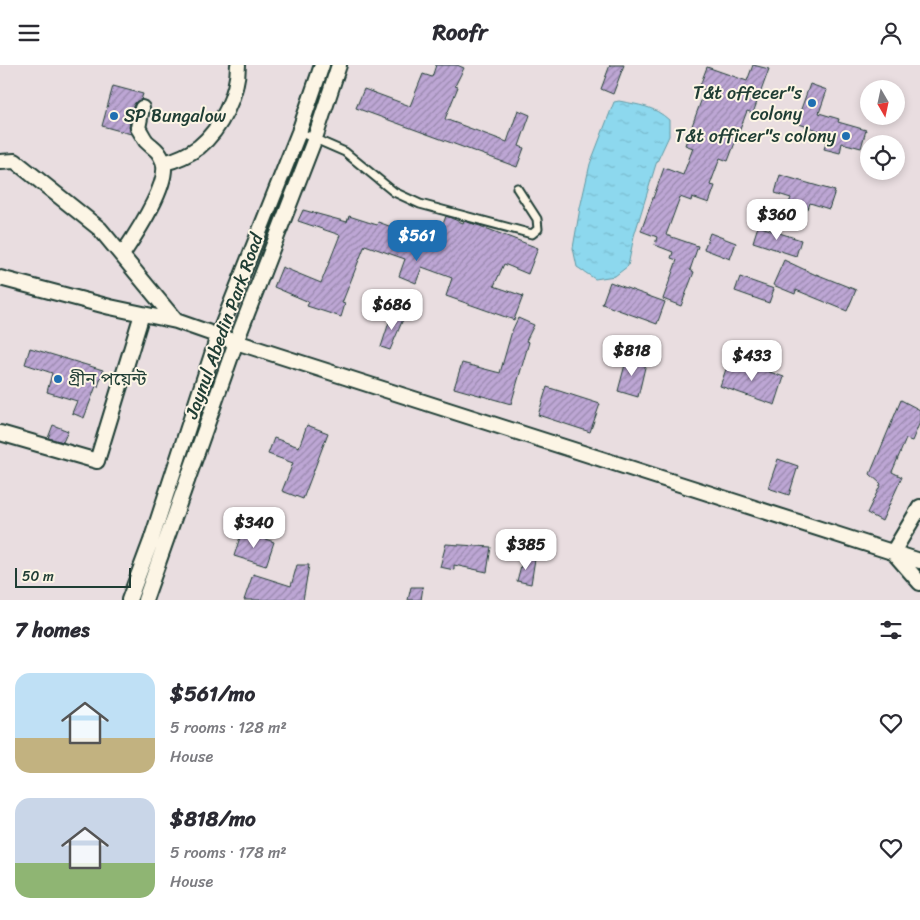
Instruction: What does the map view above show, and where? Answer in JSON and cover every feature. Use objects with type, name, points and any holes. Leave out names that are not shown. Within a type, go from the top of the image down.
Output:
[{"type":"street","points":[[164,163],[180,159],[199,147],[216,130],[231,99],[238,75],[238,65]]},
{"type":"street","name":"Jaynul Abedin Park Road","points":[[129,600],[218,336],[299,132],[322,65]]},
{"type":"street","name":"Jaynul Abedin Park Road","points":[[145,600],[236,342],[314,138],[339,65]]},
{"type":"street","points":[[122,255],[142,224],[162,180],[164,163],[155,148],[146,141],[138,128],[142,108]]},
{"type":"street","points":[[0,162],[15,161],[100,229],[176,321]]},
{"type":"street","points":[[1,282],[176,321],[236,342],[920,561]]},
{"type":"street","points":[[0,433],[97,461],[142,314]]},
{"type":"street","points":[[893,552],[920,507]]},
{"type":"street","points":[[150,541],[164,545]]},
{"type":"street","points":[[893,552],[920,583]]},
{"type":"lane","points":[[299,132],[344,152],[394,193],[420,204],[532,234],[538,229],[538,219],[517,188]]},
{"type":"water","points":[[619,101],[646,107],[663,115],[669,120],[669,136],[656,164],[634,236],[628,266],[615,276],[595,279],[577,267],[573,248],[590,164],[614,102]]},
{"type":"building","points":[[436,65],[457,65],[464,68],[455,86],[458,87],[445,119],[507,142],[518,110],[530,115],[519,146],[524,148],[517,167],[356,108],[364,89],[410,106],[423,74],[432,77]]},
{"type":"building","points":[[610,65],[624,65],[613,94],[601,89]]},
{"type":"building","points":[[753,65],[769,69],[753,113],[747,111],[728,161],[720,158],[710,185],[715,186],[709,203],[692,197],[691,201],[680,197],[666,235],[698,246],[690,270],[694,272],[681,306],[663,299],[677,260],[671,258],[673,252],[655,245],[657,237],[641,231],[664,168],[683,175],[693,148],[685,145],[705,90],[699,88],[707,67],[747,81]]},
{"type":"building","points":[[810,84],[827,90],[819,113],[839,119],[838,122],[866,130],[865,135],[860,135],[860,148],[842,143],[840,153],[824,149],[829,134],[796,123]]},
{"type":"building","points":[[113,86],[143,94],[141,100],[133,106],[129,127],[131,134],[102,126]]},
{"type":"building","points":[[780,175],[835,191],[829,209],[810,203],[808,209],[789,203],[791,198],[775,193]]},
{"type":"building","points":[[303,210],[347,222],[349,216],[377,225],[378,222],[436,243],[446,216],[463,223],[464,221],[480,226],[538,248],[528,274],[504,264],[494,286],[523,296],[514,320],[446,296],[452,278],[422,267],[416,283],[399,276],[405,259],[365,245],[342,303],[345,304],[341,317],[307,306],[309,302],[274,287],[282,267],[321,283],[340,235],[298,221]]},
{"type":"building","points":[[758,226],[801,240],[796,256],[753,242]]},
{"type":"building","points":[[710,233],[736,243],[730,259],[704,249]]},
{"type":"building","points":[[784,260],[816,275],[856,290],[847,311],[796,290],[795,294],[773,285]]},
{"type":"building","points":[[740,277],[774,289],[769,303],[735,291]]},
{"type":"building","points":[[610,282],[665,302],[657,324],[602,304]]},
{"type":"building","points":[[392,313],[404,317],[390,350],[381,347]]},
{"type":"building","points":[[518,318],[534,325],[526,341],[529,342],[511,404],[454,388],[462,363],[500,373],[512,331]]},
{"type":"building","points":[[30,348],[103,370],[98,387],[96,386],[84,418],[72,413],[77,401],[47,392],[52,373],[25,364]]},
{"type":"building","points":[[627,357],[646,363],[638,397],[618,391]]},
{"type":"building","points":[[730,358],[784,377],[775,405],[720,386]]},
{"type":"building","points":[[547,387],[600,404],[590,432],[538,415]]},
{"type":"building","points":[[901,400],[920,410],[920,422],[912,441],[906,439],[892,472],[902,477],[882,521],[867,513],[881,484],[870,474]]},
{"type":"building","points":[[53,425],[68,431],[63,442],[48,438]]},
{"type":"building","points":[[307,425],[328,433],[303,499],[282,491],[293,463],[268,454],[274,438],[299,447]]},
{"type":"building","points":[[778,459],[798,466],[789,495],[768,488]]},
{"type":"building","points":[[242,531],[274,542],[266,566],[234,556]]},
{"type":"building","points":[[446,544],[491,547],[487,572],[454,565],[454,570],[440,567]]},
{"type":"building","points":[[523,558],[535,559],[531,584],[517,581]]},
{"type":"building","points":[[297,565],[309,565],[303,600],[244,600],[253,574],[291,586]]},
{"type":"building","points":[[411,587],[423,587],[421,600],[408,600]]},
{"type":"place","name":"T&t offecer\"s colony","points":[[812,103]]},
{"type":"place","name":"SP Bungalow","points":[[114,116]]},
{"type":"place","name":"T&t officer\"s colony","points":[[846,136]]},
{"type":"place","name":"গ্রীন পয়েন্ট","points":[[58,379]]}]
